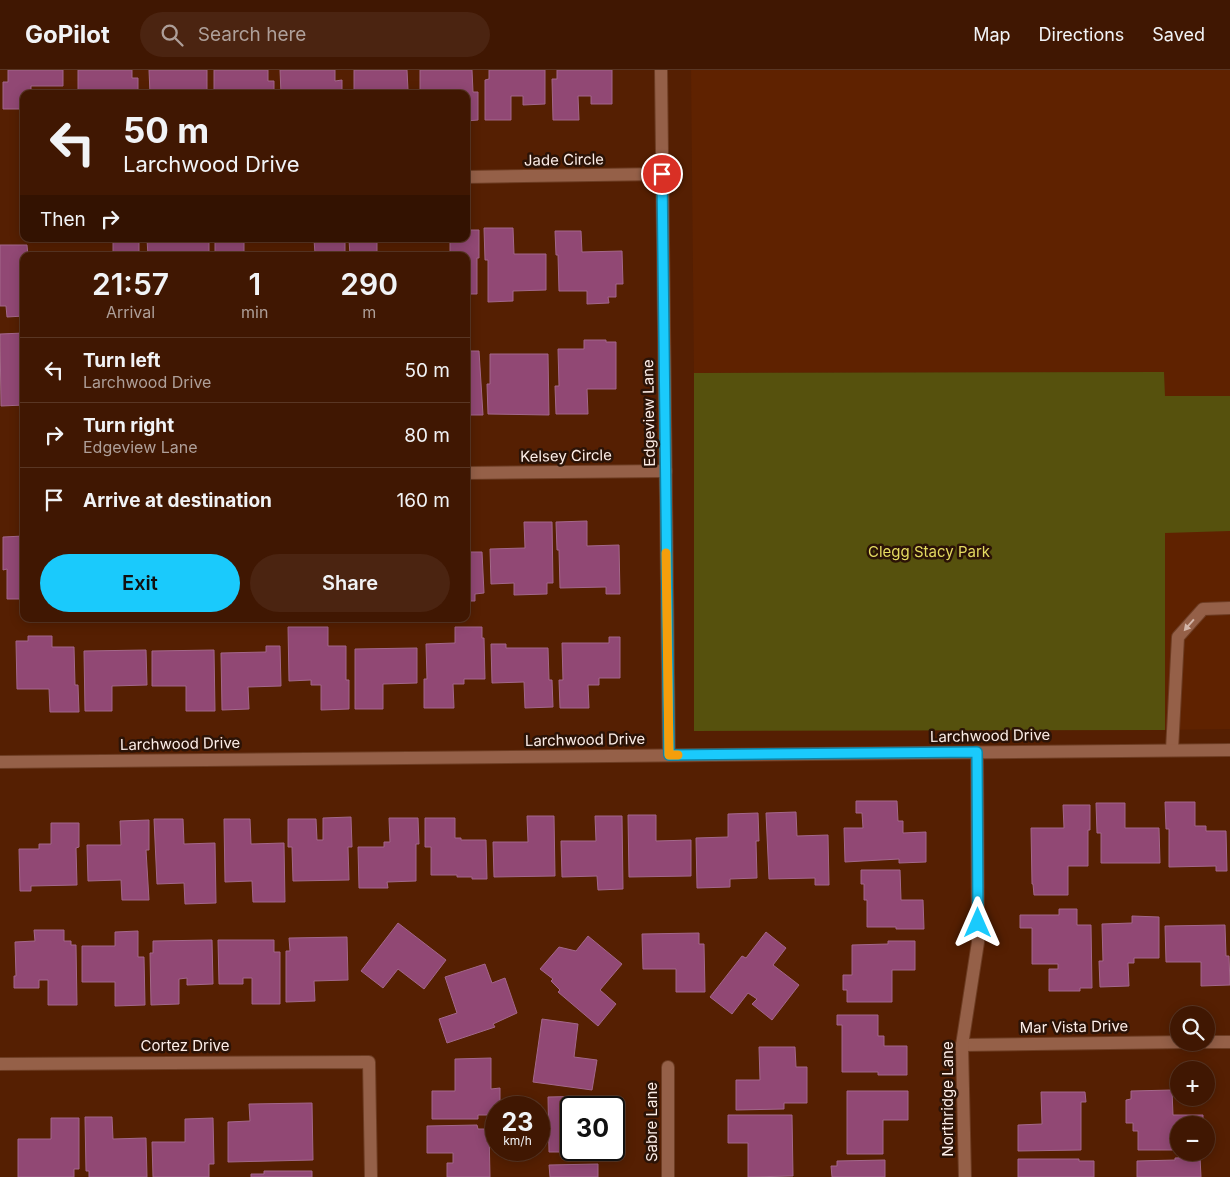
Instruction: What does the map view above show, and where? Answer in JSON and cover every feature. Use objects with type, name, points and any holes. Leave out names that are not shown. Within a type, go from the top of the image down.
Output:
[{"type":"street","name":"Edgeview Lane","points":[[661,70],[669,755]]},
{"type":"street","name":"Jade Circle","points":[[470,177],[662,174]]},
{"type":"street","name":"Kelsey Circle","points":[[470,473],[666,471]]},
{"type":"street","points":[[1172,750],[1178,637],[1203,609],[1230,608]]},
{"type":"street","name":"Larchwood Drive","points":[[0,762],[1230,750]]},
{"type":"street","name":"Northridge Lane","points":[[965,1177],[962,1045],[978,942],[977,752]]},
{"type":"street","name":"Mar Vista Drive","points":[[962,1045],[1170,1042]]},
{"type":"street","points":[[1215,1042],[1230,1042]]},
{"type":"street","name":"Cortez Drive","points":[[0,1064],[369,1062],[371,1177]]},
{"type":"street","name":"Sabre Lane","points":[[668,1067],[668,1177]]},
{"type":"shaded area","points":[[691,70],[1230,70],[1230,729],[1165,730],[1164,372],[694,373]]},
{"type":"green space","name":"Clegg Stacy Park","points":[[1164,372],[1165,396],[1230,396],[1230,531],[1165,533],[1165,730],[694,731],[694,373]]},
{"type":"building","points":[[8,70],[63,70],[63,86],[31,86],[31,90],[20,90],[20,109],[3,109],[3,82],[8,82]]},
{"type":"building","points":[[78,70],[132,70],[132,78],[138,78],[138,90],[78,90]]},
{"type":"building","points":[[149,70],[207,70],[207,90],[150,90]]},
{"type":"building","points":[[214,70],[268,70],[268,81],[274,81],[274,90],[214,90]]},
{"type":"building","points":[[280,70],[335,70],[335,81],[342,80],[342,90],[281,90]]},
{"type":"building","points":[[354,70],[407,70],[408,90],[354,90]]},
{"type":"building","points":[[420,70],[472,70],[473,92],[478,92],[478,120],[470,121],[470,90],[420,90]]},
{"type":"building","points":[[489,70],[545,70],[545,104],[523,105],[523,96],[511,96],[511,120],[485,120],[485,80],[489,79]]},
{"type":"building","points":[[557,70],[612,70],[612,104],[591,104],[591,96],[578,96],[579,120],[553,120],[552,79],[557,79]]},
{"type":"building","points":[[484,228],[513,228],[514,254],[546,254],[546,290],[513,291],[513,301],[488,302],[488,260],[485,260]]},
{"type":"building","points":[[470,230],[479,230],[477,294],[470,294],[470,252],[450,252],[450,242],[470,242]]},
{"type":"building","points":[[555,231],[581,231],[582,252],[622,251],[623,284],[616,284],[616,297],[608,297],[609,303],[587,304],[587,291],[559,291]]},
{"type":"building","points":[[113,242],[139,242],[139,252],[113,252]]},
{"type":"building","points":[[147,242],[209,242],[209,252],[148,252]]},
{"type":"building","points":[[215,242],[244,242],[244,252],[215,252]]},
{"type":"building","points":[[314,242],[345,242],[345,252],[315,252]]},
{"type":"building","points":[[349,242],[377,242],[377,252],[350,252]]},
{"type":"building","points":[[0,245],[27,245],[28,252],[20,252],[20,316],[7,317],[6,306],[0,306]]},
{"type":"building","points":[[20,333],[20,405],[1,406],[0,334]]},
{"type":"building","points":[[584,340],[616,342],[616,389],[587,389],[588,414],[556,414],[555,386],[559,386],[558,349],[584,349]]},
{"type":"building","points":[[470,351],[479,351],[483,415],[470,415]]},
{"type":"building","points":[[490,354],[548,354],[549,415],[488,414],[487,384],[490,384]]},
{"type":"building","points":[[587,521],[587,546],[619,545],[620,594],[606,594],[606,587],[560,588],[556,522]]},
{"type":"building","points":[[524,522],[552,522],[553,583],[547,583],[547,594],[514,595],[514,583],[491,584],[490,549],[525,548]]},
{"type":"building","points":[[20,536],[20,599],[7,599],[7,569],[3,570],[3,537]]},
{"type":"building","points":[[470,552],[482,552],[484,593],[475,594],[475,601],[470,601]]},
{"type":"building","points":[[288,627],[328,627],[328,646],[346,646],[346,680],[349,680],[349,709],[321,710],[321,685],[311,685],[311,680],[289,681]]},
{"type":"building","points":[[455,627],[482,627],[485,679],[464,679],[464,684],[453,684],[454,708],[424,708],[424,679],[427,679],[426,644],[455,643]]},
{"type":"building","points":[[28,636],[52,636],[52,647],[74,647],[75,685],[78,685],[79,712],[50,712],[49,689],[17,689],[16,641],[28,641]]},
{"type":"building","points":[[609,637],[620,637],[620,678],[599,678],[599,685],[588,685],[589,708],[560,708],[559,680],[563,680],[562,643],[609,643]]},
{"type":"building","points":[[491,644],[506,644],[506,648],[548,648],[549,680],[552,680],[553,707],[525,708],[524,682],[492,683]]},
{"type":"building","points":[[266,646],[280,646],[281,686],[248,687],[249,709],[222,710],[221,653],[266,652]]},
{"type":"building","points":[[417,648],[417,683],[383,684],[383,709],[355,709],[355,649]]},
{"type":"building","points":[[146,650],[147,685],[112,686],[112,711],[85,711],[84,651]]},
{"type":"building","points":[[214,650],[215,711],[186,711],[186,686],[152,686],[152,651]]},
{"type":"building","points":[[856,801],[897,801],[898,821],[903,821],[903,833],[926,832],[926,862],[899,863],[899,859],[845,862],[844,828],[863,828],[862,813],[856,813]]},
{"type":"building","points":[[1165,802],[1195,802],[1195,826],[1206,826],[1206,831],[1226,831],[1227,871],[1216,871],[1216,866],[1169,867],[1169,829],[1166,829]]},
{"type":"building","points":[[1096,803],[1125,803],[1125,828],[1159,828],[1160,863],[1101,863],[1101,833],[1097,833]]},
{"type":"building","points":[[1063,805],[1090,805],[1088,866],[1068,866],[1068,895],[1034,895],[1032,884],[1031,828],[1064,828]]},
{"type":"building","points":[[796,812],[797,836],[828,835],[829,885],[815,885],[815,878],[769,879],[766,813]]},
{"type":"building","points":[[758,813],[759,841],[756,841],[757,878],[730,879],[730,887],[697,888],[696,838],[728,837],[728,814]]},
{"type":"building","points":[[628,815],[656,815],[656,841],[691,840],[691,876],[629,877]]},
{"type":"building","points":[[527,816],[554,816],[555,876],[494,877],[493,842],[528,842]]},
{"type":"building","points":[[595,816],[622,816],[623,889],[598,890],[597,876],[562,877],[561,841],[596,841]]},
{"type":"building","points":[[351,817],[352,847],[348,847],[349,880],[293,881],[292,847],[288,847],[288,819],[316,819],[317,840],[323,840],[323,818]]},
{"type":"building","points":[[389,818],[418,818],[419,844],[416,844],[416,881],[387,882],[388,888],[359,888],[358,847],[384,847],[384,842],[390,842]]},
{"type":"building","points":[[425,818],[455,818],[455,838],[461,838],[461,840],[486,840],[487,879],[457,877],[457,875],[431,875],[431,847],[425,847]]},
{"type":"building","points":[[154,819],[183,819],[184,844],[215,843],[216,903],[185,904],[184,883],[157,884]]},
{"type":"building","points":[[224,819],[250,819],[251,844],[284,843],[285,902],[253,902],[252,881],[225,882]]},
{"type":"building","points":[[149,820],[149,850],[146,850],[149,900],[122,900],[121,880],[88,881],[87,845],[121,845],[120,821]]},
{"type":"building","points":[[51,823],[79,823],[79,847],[76,848],[77,885],[31,886],[31,891],[20,891],[19,849],[39,849],[39,844],[51,844]]},
{"type":"building","points":[[861,870],[900,870],[901,900],[923,900],[924,929],[867,927],[867,900],[864,900],[864,884],[861,884]]},
{"type":"building","points":[[1059,909],[1077,909],[1077,925],[1091,925],[1092,988],[1080,988],[1080,991],[1049,991],[1049,969],[1058,969],[1058,964],[1032,964],[1032,928],[1020,928],[1020,915],[1059,915]]},
{"type":"building","points":[[1132,916],[1159,917],[1159,958],[1134,958],[1134,963],[1128,963],[1129,986],[1100,987],[1099,961],[1103,961],[1102,924],[1132,923]]},
{"type":"building","points":[[398,923],[446,960],[424,989],[398,969],[383,988],[361,971]]},
{"type":"building","points":[[1225,925],[1226,956],[1229,956],[1230,985],[1201,986],[1201,962],[1166,962],[1165,926]]},
{"type":"building","points":[[34,930],[64,930],[64,941],[71,941],[71,945],[76,945],[77,1005],[48,1005],[48,980],[39,980],[39,988],[14,988],[14,976],[16,976],[15,942],[35,941]]},
{"type":"building","points":[[138,931],[138,957],[144,957],[145,1005],[115,1006],[115,982],[82,982],[82,946],[115,946],[115,932]]},
{"type":"building","points":[[766,932],[786,948],[773,965],[799,985],[772,1020],[752,1004],[757,999],[748,993],[732,1014],[710,997],[742,956],[746,958]]},
{"type":"building","points":[[699,933],[699,944],[704,944],[705,992],[676,992],[676,969],[643,969],[642,934]]},
{"type":"building","points":[[588,936],[622,964],[600,990],[616,1004],[598,1026],[558,992],[560,990],[551,981],[553,979],[540,969],[559,947],[576,951]]},
{"type":"building","points":[[347,937],[348,980],[314,981],[315,1001],[286,1002],[286,951],[290,951],[289,938]]},
{"type":"building","points":[[212,940],[213,984],[187,985],[187,978],[179,979],[179,1004],[151,1005],[150,953],[153,953],[153,941]]},
{"type":"building","points":[[218,940],[274,940],[274,952],[280,952],[280,1004],[252,1004],[252,978],[243,978],[243,984],[219,984]]},
{"type":"building","points":[[888,941],[915,941],[915,970],[892,970],[892,1002],[847,1002],[847,990],[843,990],[843,975],[852,975],[852,945],[888,944]]},
{"type":"building","points":[[485,964],[492,983],[505,978],[517,1013],[493,1024],[495,1027],[447,1043],[439,1019],[457,1013],[445,977]]},
{"type":"building","points":[[837,1015],[878,1015],[878,1036],[884,1036],[884,1046],[907,1046],[907,1075],[878,1075],[878,1072],[842,1072],[842,1025],[837,1025]]},
{"type":"building","points":[[542,1019],[578,1024],[574,1057],[597,1060],[592,1090],[533,1082]]},
{"type":"building","points":[[759,1047],[795,1047],[796,1067],[807,1067],[807,1103],[784,1103],[784,1109],[736,1110],[736,1080],[760,1080]]},
{"type":"building","points":[[491,1058],[491,1089],[500,1088],[500,1096],[485,1096],[485,1115],[478,1115],[478,1119],[432,1119],[432,1091],[455,1091],[455,1059]]},
{"type":"building","points":[[1170,1090],[1170,1106],[1173,1106],[1173,1115],[1203,1116],[1170,1116],[1170,1150],[1138,1150],[1138,1131],[1133,1131],[1133,1123],[1126,1123],[1126,1100],[1131,1099],[1131,1091]]},
{"type":"building","points":[[847,1091],[908,1091],[908,1120],[883,1120],[883,1154],[847,1154]]},
{"type":"building","points":[[1041,1092],[1085,1092],[1086,1102],[1081,1102],[1081,1150],[1018,1151],[1018,1125],[1042,1124]]},
{"type":"building","points":[[550,1097],[560,1097],[560,1152],[550,1152]]},
{"type":"building","points":[[312,1103],[313,1160],[228,1162],[228,1122],[250,1121],[249,1104]]},
{"type":"building","points":[[728,1115],[792,1115],[793,1176],[748,1177],[748,1143],[728,1143]]},
{"type":"building","points":[[85,1117],[112,1117],[113,1139],[146,1138],[147,1177],[89,1177],[89,1171],[86,1171]]},
{"type":"building","points":[[51,1118],[79,1118],[79,1169],[74,1169],[74,1177],[18,1177],[18,1139],[51,1139]]},
{"type":"building","points":[[213,1118],[214,1164],[209,1164],[209,1177],[153,1177],[152,1142],[185,1142],[185,1119]]},
{"type":"building","points":[[477,1125],[478,1129],[485,1129],[485,1161],[490,1161],[490,1177],[447,1177],[447,1163],[453,1163],[453,1153],[427,1153],[427,1126]]},
{"type":"building","points":[[1018,1159],[1079,1159],[1079,1161],[1094,1161],[1094,1177],[1018,1177]]},
{"type":"building","points":[[885,1160],[885,1177],[832,1177],[831,1166],[837,1166],[837,1161]]},
{"type":"building","points":[[1137,1161],[1200,1161],[1201,1177],[1137,1177]]},
{"type":"building","points":[[598,1164],[598,1177],[550,1177],[549,1165]]},
{"type":"building","points":[[264,1171],[312,1171],[312,1177],[251,1177],[251,1174],[264,1174]]},
{"type":"slow traffic","points":[[666,553],[669,755],[678,755]]},
{"type":"route","points":[[662,174],[669,755],[977,752],[978,923]]}]
